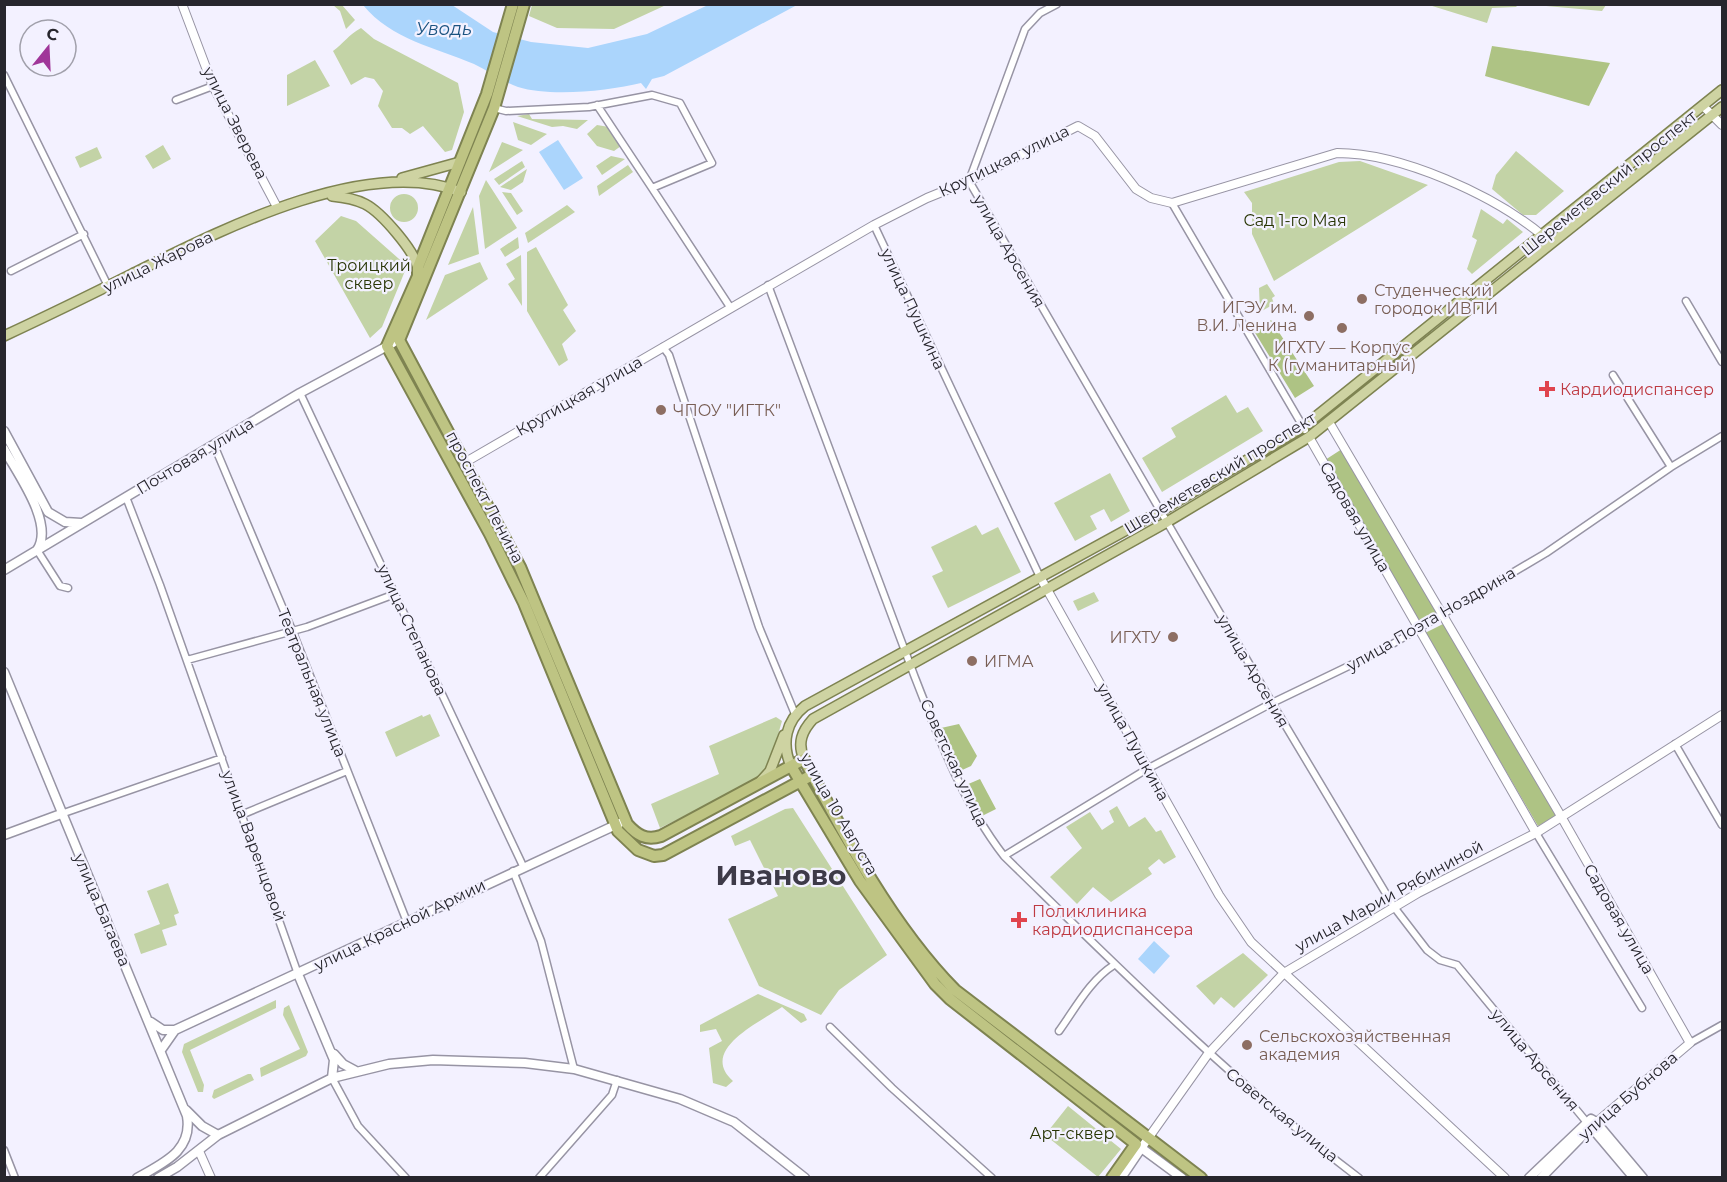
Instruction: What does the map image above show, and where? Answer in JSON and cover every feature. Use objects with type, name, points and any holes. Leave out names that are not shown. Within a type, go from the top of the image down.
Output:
[{"type":"highway","points":[[399,340],[461,192],[493,101],[515,11],[525,4]]},
{"type":"highway","points":[[387,346],[418,276],[418,267],[460,162],[493,101]]},
{"type":"highway","name":"проспект Ленина","points":[[399,340],[520,567],[626,840],[638,850],[654,856],[663,855],[812,775]]},
{"type":"highway","name":"проспект Ленина","points":[[387,346],[490,534],[524,603],[621,823],[642,837],[654,838],[804,759]]},
{"type":"highway","name":"улица 10 Августа","points":[[804,759],[875,883],[939,974],[955,990],[1142,1143]]},
{"type":"highway","name":"улица 10 Августа","points":[[791,766],[860,881],[935,984],[1040,1071],[1142,1143],[1201,1178]]},
{"type":"highway","points":[[780,793],[800,793],[810,799]]},
{"type":"highway","name":"улица Марии Рябининой","points":[[1112,1178],[1142,1143]]},
{"type":"main road","name":"Шереметевский проспект","points":[[795,714],[1161,511],[1303,427],[1722,90]]},
{"type":"main road","name":"Шереметевский проспект","points":[[805,727],[813,720],[910,663],[1167,522],[1309,437],[1719,112]]},
{"type":"main road","points":[[315,198],[383,184],[460,162]]},
{"type":"main road","points":[[383,184],[411,181],[461,192]]},
{"type":"main road","name":"улица Жарова","points":[[4,336],[277,207],[315,198]]},
{"type":"main road","points":[[315,198],[350,199],[372,209],[412,253],[418,264],[418,276]]},
{"type":"main road","points":[[1543,236],[1551,246]]},
{"type":"main road","name":"Почтовая улица","points":[[4,570],[300,393],[399,340]]},
{"type":"main road","points":[[4,431],[48,512],[65,522],[84,522]]},
{"type":"main road","points":[[4,448],[42,520],[43,537],[37,550]]},
{"type":"main road","name":"улица Багаева","points":[[4,672],[61,814],[186,1110],[202,1126],[218,1135]]},
{"type":"main road","name":"улица 10 Августа","points":[[791,766],[786,747],[788,728],[795,714]]},
{"type":"main road","name":"улица 10 Августа","points":[[804,759],[800,743],[805,727]]},
{"type":"main road","name":"проспект Ленина","points":[[754,787],[770,771],[788,728]]},
{"type":"main road","points":[[4,835],[61,814]]},
{"type":"main road","name":"улица Красной Армии","points":[[175,1030],[523,866],[621,823]]},
{"type":"main road","name":"улица Варенцовой","points":[[298,974],[331,1052],[335,1069],[332,1078]]},
{"type":"main road","points":[[144,1011],[154,1026],[163,1030],[175,1030]]},
{"type":"main road","points":[[161,1050],[175,1030]]},
{"type":"main road","points":[[331,1052],[343,1064],[356,1071]]},
{"type":"main road","points":[[159,1178],[218,1135],[332,1078],[389,1064],[433,1060],[525,1062],[574,1069],[617,1080],[722,1114],[805,1178]]},
{"type":"main road","points":[[137,1178],[172,1158],[183,1146],[188,1128],[186,1110]]},
{"type":"main road","name":"улица Бубнова","points":[[1529,1178],[1591,1123]]},
{"type":"main road","name":"улица Бубнова","points":[[1541,1178],[1591,1123]]},
{"type":"main road","name":"улица Арсения","points":[[1591,1123],[1634,1178]]},
{"type":"main road","name":"улица Арсения","points":[[1591,1123],[1644,1178]]},
{"type":"main road","name":"улица 10 Августа","points":[[1142,1143],[1182,1178]]},
{"type":"main road","name":"улица Марии Рябининой","points":[[1121,1178],[1142,1143]]},
{"type":"street","name":"улица Зверева","points":[[182,4],[213,86],[277,207]]},
{"type":"street","points":[[969,181],[1025,29],[1040,13],[1058,4]]},
{"type":"street","points":[[4,75],[108,286]]},
{"type":"street","points":[[176,100],[213,86]]},
{"type":"street","points":[[493,101],[506,111],[597,105],[652,95],[680,103],[712,163],[652,188]]},
{"type":"street","points":[[1707,104],[1719,112],[1722,125]]},
{"type":"street","points":[[597,105],[730,307]]},
{"type":"street","name":"Крутицкая улица","points":[[465,463],[874,225],[927,198],[969,181],[1078,126],[1095,136],[1136,189],[1151,198],[1172,203]]},
{"type":"street","points":[[1172,203],[1337,153],[1361,153],[1447,180],[1486,196],[1543,236]]},
{"type":"street","name":"улица Арсения","points":[[969,181],[1272,704],[1394,907],[1427,950],[1440,960],[1456,965],[1591,1123]]},
{"type":"street","name":"Садовая улица","points":[[1172,203],[1536,832]]},
{"type":"street","name":"улица Пушкина","points":[[874,225],[1046,589],[1219,895],[1251,942],[1505,1178]]},
{"type":"street","points":[[10,271],[84,234]]},
{"type":"street","name":"Советская улица","points":[[768,285],[910,663],[938,734],[980,823],[1004,856],[1208,1054],[1289,1123],[1359,1178]]},
{"type":"street","points":[[1686,301],[1722,362]]},
{"type":"street","points":[[663,347],[681,392],[759,627],[795,714]]},
{"type":"street","points":[[1613,375],[1671,467]]},
{"type":"street","name":"улица Степанова","points":[[300,393],[523,866]]},
{"type":"street","name":"Садовая улица","points":[[1329,422],[1561,817],[1690,1043]]},
{"type":"street","name":"улица Поэта Ноздрина","points":[[1004,856],[1147,769],[1384,649],[1443,615],[1546,553],[1671,467],[1722,436]]},
{"type":"street","name":"Театральная улица","points":[[214,445],[292,630],[407,922]]},
{"type":"street","name":"улица Варенцовой","points":[[126,497],[187,660],[298,974]]},
{"type":"street","points":[[37,550],[60,586],[68,588]]},
{"type":"street","points":[[187,660],[307,627],[395,594]]},
{"type":"street","name":"улица Марии Рябининой","points":[[1142,1143],[1208,1054],[1284,973],[1394,907],[1536,832],[1722,715]]},
{"type":"street","points":[[1675,744],[1722,825]]},
{"type":"street","points":[[61,814],[222,758]]},
{"type":"street","points":[[242,815],[347,771]]},
{"type":"street","points":[[1536,832],[1642,1008]]},
{"type":"street","points":[[513,871],[541,941],[574,1069]]},
{"type":"street","points":[[1059,1031],[1086,993],[1104,972],[1114,965]]},
{"type":"street","name":"улица Бубнова","points":[[1591,1123],[1690,1043],[1722,1024]]},
{"type":"street","points":[[830,1026],[892,1088],[992,1178]]},
{"type":"street","name":"улица Варенцовой","points":[[332,1078],[358,1126],[406,1178]]},
{"type":"street","points":[[538,1178],[612,1095],[617,1080]]},
{"type":"street","points":[[4,1150],[15,1178]]},
{"type":"street","points":[[199,1151],[211,1178]]},
{"type":"green space","points":[[532,4],[666,5],[614,29],[557,28],[529,16]]},
{"type":"green space","points":[[1518,4],[1516,7],[1492,8],[1487,23],[1429,5]]},
{"type":"green space","points":[[1606,4],[1602,11],[1535,5]]},
{"type":"green space","points":[[333,5],[342,5],[355,20],[346,29],[340,11]]},
{"type":"green space","points":[[361,28],[374,39],[458,83],[464,112],[452,150],[445,152],[423,126],[410,134],[402,128],[392,128],[378,106],[383,91],[374,79],[365,77],[351,85],[333,51]]},
{"type":"green space","points":[[1492,46],[1610,63],[1589,106],[1485,76]]},
{"type":"green space","points":[[315,60],[330,86],[287,106],[287,75]]},
{"type":"green space","points":[[529,114],[532,119],[588,120],[577,129],[563,126],[552,127],[517,116]]},
{"type":"green space","points":[[513,122],[547,134],[531,145],[518,140]]},
{"type":"green space","points":[[597,125],[609,127],[621,146],[614,151],[597,146],[587,134]]},
{"type":"green space","points":[[502,142],[523,150],[489,172]]},
{"type":"green space","points":[[163,145],[171,159],[153,169],[145,156]]},
{"type":"green space","points":[[97,147],[102,158],[80,168],[75,157]]},
{"type":"green space","points":[[1516,151],[1564,191],[1536,215],[1523,215],[1492,189],[1496,175]]},
{"type":"green space","points":[[611,156],[625,159],[602,175],[596,166]]},
{"type":"green space","points":[[522,161],[525,167],[499,185],[494,179]]},
{"type":"green space","name":"Сад 1-го Мая","points":[[1360,161],[1428,185],[1274,281],[1252,234],[1252,203],[1244,192],[1339,162]]},
{"type":"green space","points":[[628,165],[633,172],[599,196],[597,186]]},
{"type":"green space","points":[[527,169],[523,182],[511,190],[500,187]]},
{"type":"green space","points":[[486,180],[517,228],[485,249],[479,196]]},
{"type":"green space","points":[[502,192],[511,193],[523,211],[517,215]]},
{"type":"green space","points":[[404,194],[414,198],[418,208],[414,218],[404,222],[394,218],[390,208],[394,198]]},
{"type":"green space","points":[[567,205],[575,212],[528,243],[525,233]]},
{"type":"green space","points":[[473,207],[479,254],[448,265]]},
{"type":"green space","points":[[1481,209],[1503,224],[1507,219],[1523,232],[1472,274],[1467,269],[1477,240],[1472,237]]},
{"type":"green space","name":"Троицкий сквер","points":[[341,216],[356,221],[407,266],[382,327],[370,338],[315,241]]},
{"type":"green space","points":[[518,237],[519,248],[505,257],[500,249]]},
{"type":"green space","points":[[536,247],[568,305],[563,310],[576,331],[562,344],[568,360],[559,366],[527,311],[527,252]]},
{"type":"green space","points":[[521,255],[522,306],[508,284],[515,279],[506,264]]},
{"type":"green space","points":[[480,262],[488,279],[426,320],[445,275]]},
{"type":"green space","points":[[1267,284],[1275,296],[1272,298],[1274,304],[1260,312],[1259,288]]},
{"type":"green space","points":[[1271,320],[1314,386],[1295,398],[1254,331]]},
{"type":"green space","points":[[1226,395],[1237,413],[1248,407],[1263,431],[1162,492],[1142,458],[1176,437],[1171,428]]},
{"type":"green space","points":[[1342,449],[1439,617],[1419,626],[1325,460]]},
{"type":"green space","points":[[1110,473],[1130,511],[1111,522],[1104,509],[1090,516],[1097,529],[1075,541],[1054,503]]},
{"type":"green space","points":[[976,525],[982,535],[998,527],[1021,572],[948,608],[932,576],[943,571],[931,547]]},
{"type":"green space","points":[[1094,592],[1099,601],[1078,611],[1073,601]]},
{"type":"green space","points":[[1445,623],[1557,815],[1538,826],[1425,633]]},
{"type":"green space","points":[[430,714],[440,736],[396,757],[385,732],[422,715],[423,717]]},
{"type":"green space","points":[[776,717],[782,721],[768,769],[758,780],[660,828],[651,804],[719,774],[709,746]]},
{"type":"green space","points":[[959,724],[977,756],[971,766],[960,771],[941,728]]},
{"type":"green space","points":[[980,779],[996,809],[982,816],[966,785]]},
{"type":"green space","points":[[1117,806],[1129,827],[1145,817],[1156,832],[1161,830],[1176,857],[1164,864],[1159,859],[1148,868],[1152,874],[1111,902],[1093,887],[1077,904],[1050,877],[1082,848],[1066,827],[1090,812],[1102,830],[1114,822],[1109,811]]},
{"type":"green space","points":[[793,808],[887,955],[839,990],[821,1015],[759,986],[728,919],[778,896],[750,840],[735,846],[731,836],[785,809]]},
{"type":"green space","points":[[168,883],[179,913],[174,915],[177,925],[162,930],[167,945],[141,954],[134,934],[160,924],[147,891]]},
{"type":"green space","points":[[1243,953],[1268,975],[1234,1008],[1221,997],[1214,1005],[1196,986]]},
{"type":"green space","points":[[758,994],[804,1014],[807,1020],[801,1023],[782,1007],[748,1029],[727,1048],[723,1058],[724,1070],[733,1081],[726,1087],[713,1083],[709,1048],[722,1041],[716,1029],[700,1032],[700,1025]]},
{"type":"green space","points":[[276,1000],[276,1008],[190,1050],[204,1085],[203,1092],[198,1092],[182,1052],[184,1044]]},
{"type":"green space","points":[[289,1005],[308,1052],[306,1056],[261,1077],[260,1068],[300,1049],[283,1015],[284,1008]]},
{"type":"green space","points":[[251,1074],[254,1080],[214,1099],[212,1097],[214,1090]]},
{"type":"green space","name":"Арт-сквер","points":[[1068,1106],[1121,1149],[1098,1177],[1045,1135]]},
{"type":"water","name":"Уводь","points":[[363,5],[452,5],[493,32],[531,42],[588,48],[647,34],[708,5],[797,5],[664,76],[652,79],[646,89],[641,83],[596,90],[546,92],[512,85],[474,64],[400,35],[374,17]]},
{"type":"water","points":[[558,140],[583,178],[564,190],[539,152]]},
{"type":"water","points":[[1154,941],[1170,956],[1154,974],[1138,959]]},
{"type":"place","name":"Студенческий городок ИВПИ","points":[[1362,299]]},
{"type":"place","name":"ИГЭУ им. В.И. Ленина","points":[[1309,316]]},
{"type":"place","name":"ИГХТУ — Корпус К (гуманитарный)","points":[[1342,328]]},
{"type":"place","name":"Кардиодиспансер","points":[[1547,389]]},
{"type":"place","name":"ЧПОУ \"ИГТК\"","points":[[661,410]]},
{"type":"place","name":"ИГХТУ","points":[[1173,637]]},
{"type":"place","name":"ИГМА","points":[[972,661]]},
{"type":"place","name":"Поликлиника кардиодиспансера","points":[[1019,920]]},
{"type":"place","name":"Сельскохозяйственная академия","points":[[1247,1045]]},
{"type":"district","name":"Иваново","points":[[781,875]]}]
